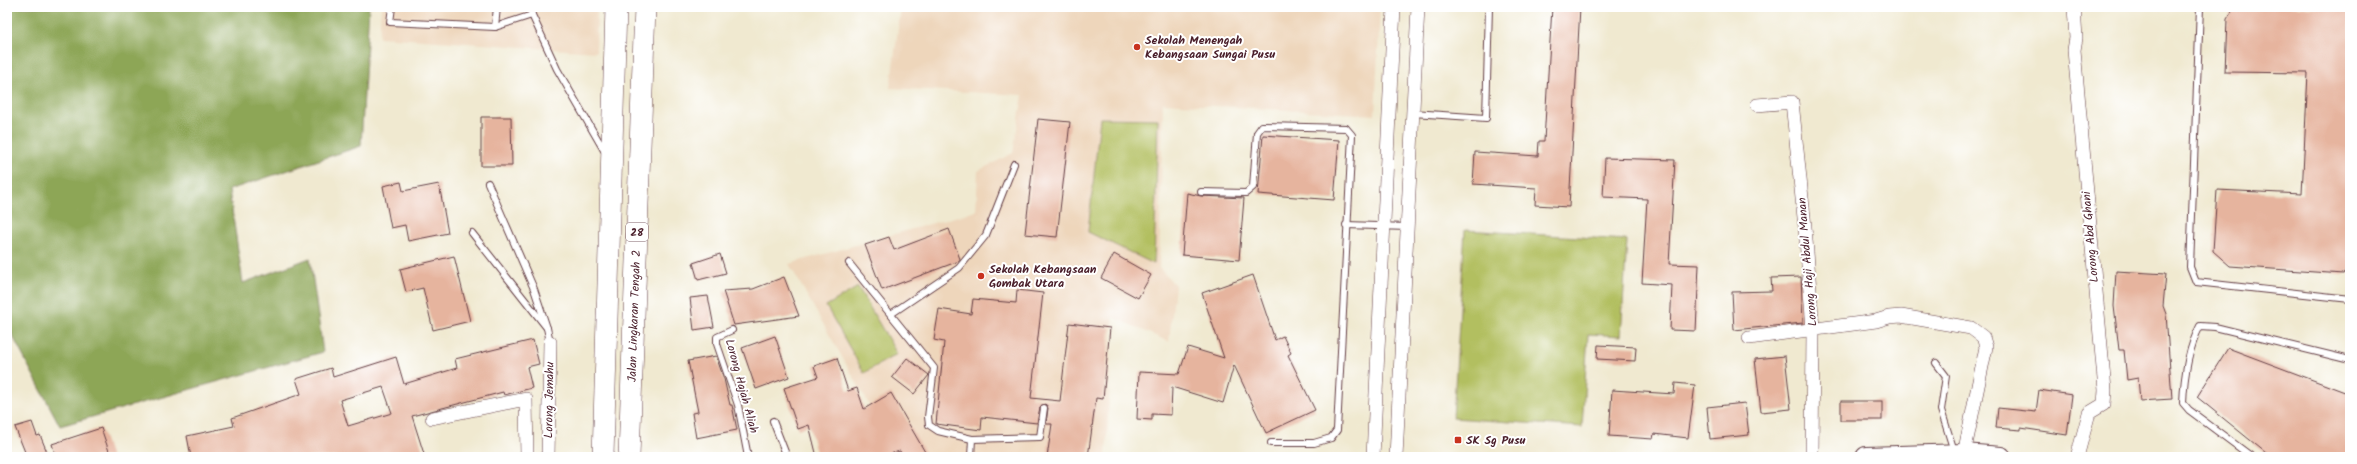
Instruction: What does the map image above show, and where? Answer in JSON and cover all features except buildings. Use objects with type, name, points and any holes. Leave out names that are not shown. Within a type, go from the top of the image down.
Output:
[{"type":"highway","name":"28","points":[[603,457],[616,7]]},
{"type":"highway","name":"Jalan Lingkaran Tengah 2","points":[[629,457],[645,7]]},
{"type":"main road","points":[[1866,457],[1959,455],[2001,457]]},
{"type":"street","points":[[1373,457],[1394,7]]},
{"type":"street","points":[[1396,457],[1418,7]]},
{"type":"street","name":"Lorong Abd Ghani","points":[[2074,7],[2076,38],[2074,50],[2105,390],[2104,404],[2089,413],[2077,457]]},
{"type":"street","name":"Lorong Haji Abdul Manan","points":[[1757,105],[1792,102],[1805,227],[1813,330],[1812,457]]},
{"type":"street","points":[[1749,338],[1876,321],[1889,317],[1902,316],[1971,328],[1983,337],[1986,347],[1959,455]]},
{"type":"street","name":"Lorong Jemahu","points":[[548,457],[550,342]]},
{"type":"street","points":[[432,418],[526,399],[528,457]]},
{"type":"lane","points":[[392,7],[390,22],[495,28],[532,15]]},
{"type":"lane","points":[[495,28],[496,7]]},
{"type":"lane","points":[[530,7],[532,15],[557,69],[612,163]]},
{"type":"lane","points":[[1413,113],[1486,118],[1489,7]]},
{"type":"lane","points":[[2200,7],[2190,267],[2196,282],[2350,298]]},
{"type":"lane","points":[[1201,192],[1246,193],[1253,188],[1257,133],[1262,126],[1346,128],[1352,135],[1346,225],[1337,430],[1331,438],[1314,443],[1270,443]]},
{"type":"lane","points":[[891,314],[959,268],[986,235],[1014,164]]},
{"type":"lane","points":[[488,183],[534,289],[550,342]]},
{"type":"lane","points":[[1346,225],[1408,227]]},
{"type":"lane","points":[[472,233],[547,328]]},
{"type":"lane","points":[[849,263],[934,368],[928,417],[929,425],[938,431],[972,439],[1040,437],[1044,408]]},
{"type":"lane","points":[[2252,457],[2183,403],[2184,385],[2194,338],[2200,326],[2215,326],[2350,360]]},
{"type":"lane","name":"Lorong Hajah Aliah","points":[[732,330],[718,337],[717,344],[738,406],[748,457]]},
{"type":"lane","points":[[1936,363],[1946,376],[1940,410],[1959,455]]},
{"type":"lane","points":[[773,421],[787,457]]},
{"type":"lane","points":[[971,457],[972,439]]},
{"type":"shaded area","points":[[381,7],[597,7],[596,52],[379,37]]},
{"type":"shaded area","name":"Sekolah Kebangsaan Gombak Utara","points":[[901,7],[1380,7],[1375,115],[1163,103],[1159,268],[1175,285],[1169,342],[1113,317],[1106,457],[899,457],[789,264],[976,211],[978,171],[1013,153],[1023,95],[890,88]]},
{"type":"green space","points":[[7,7],[369,7],[361,146],[229,190],[243,283],[310,258],[323,352],[60,426],[10,331],[7,333]]},
{"type":"green space","points":[[1100,118],[1158,119],[1154,264],[1088,232]]},
{"type":"green space","points":[[1465,230],[1627,240],[1621,336],[1588,334],[1582,427],[1453,418]]},
{"type":"green space","points":[[858,287],[897,354],[864,373],[826,306]]},
{"type":"place","name":"Sekolah Menengah Kebangsaan Sungai Pusu","points":[[1137,47]]},
{"type":"place","name":"Sekolah Kebangsaan Gombak Utara","points":[[981,276]]},
{"type":"place","name":"SK Sg Pusu","points":[[1458,440]]}]
